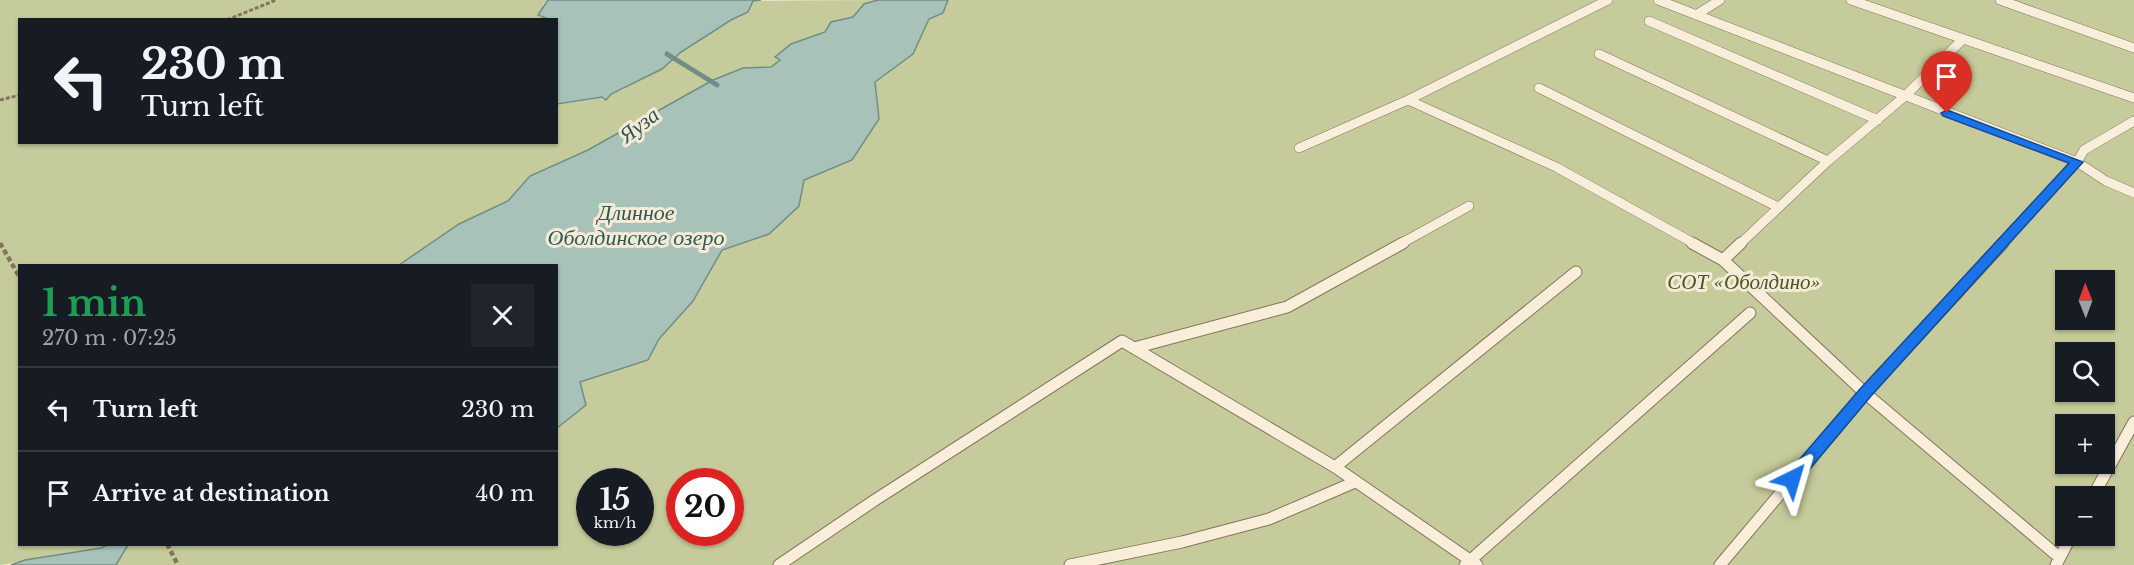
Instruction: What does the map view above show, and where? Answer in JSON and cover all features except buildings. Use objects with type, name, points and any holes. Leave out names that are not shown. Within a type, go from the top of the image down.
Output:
[{"type":"lane","points":[[1299,148],[1408,100],[1608,0]]},
{"type":"lane","points":[[1658,0],[2077,162],[2106,181],[2134,192]]},
{"type":"lane","points":[[1696,15],[1720,0]]},
{"type":"lane","points":[[1851,0],[2134,98]]},
{"type":"lane","points":[[2000,0],[2134,48]]},
{"type":"lane","points":[[1649,21],[1878,120]]},
{"type":"lane","points":[[1723,260],[1828,161],[1904,97],[1962,40]]},
{"type":"lane","points":[[1599,54],[1828,161]]},
{"type":"lane","points":[[1539,88],[1778,207]]},
{"type":"lane","points":[[1408,100],[1556,167],[1723,260],[1865,393],[2057,561],[2065,546]]},
{"type":"lane","points":[[1720,565],[1865,393],[2077,162],[2084,150],[2134,122]]},
{"type":"lane","points":[[1134,348],[1287,308],[1469,206]]},
{"type":"lane","points":[[1335,467],[1576,272]]},
{"type":"lane","points":[[779,565],[875,500],[1122,341],[1335,467],[1470,563],[1750,312]]},
{"type":"lane","points":[[2099,486],[2134,422]]},
{"type":"lane","points":[[1070,565],[1182,542],[1269,519],[1355,482]]},
{"type":"path","points":[[232,18],[276,0]]},
{"type":"path","points":[[0,100],[18,96]]},
{"type":"path","points":[[0,243],[18,274]]},
{"type":"path","points":[[168,546],[178,565]]},
{"type":"green space","points":[[0,0],[548,0],[543,4],[547,18],[18,18],[18,144],[558,144],[558,104],[602,97],[624,89],[636,80],[662,69],[681,52],[731,20],[748,12],[753,1],[878,0],[864,4],[853,17],[831,22],[825,32],[791,45],[775,57],[781,59],[771,67],[743,68],[713,80],[588,150],[531,176],[508,201],[459,224],[400,264],[18,264],[18,546],[107,546],[0,565]]},
{"type":"green space","name":"СОТ «Оболдино»","points":[[948,0],[2134,0],[2134,565],[116,565],[127,546],[558,546],[558,427],[586,405],[579,382],[648,360],[659,339],[693,301],[722,250],[769,234],[799,206],[804,180],[852,160],[879,119],[875,82],[913,54],[929,18],[943,13]]},
{"type":"water","points":[[548,0],[761,0],[753,1],[748,12],[731,20],[681,52],[662,69],[611,94],[606,100],[602,97],[558,104],[558,18],[546,18],[538,15]]},
{"type":"water","name":"Длинное Оболдинское озеро","points":[[878,0],[948,0],[943,13],[929,19],[913,54],[875,82],[879,119],[852,160],[804,180],[799,206],[769,234],[722,250],[693,301],[659,339],[648,360],[580,382],[586,405],[558,427],[558,264],[400,264],[459,224],[508,201],[530,176],[588,150],[713,80],[743,68],[771,67],[780,60],[775,57],[791,44],[825,32],[831,22],[853,17],[864,4]]},
{"type":"water","points":[[127,546],[116,565],[11,565],[25,560]]},
{"type":"waterway","name":"Яуза","points":[[667,54],[717,85]]},
{"type":"route","points":[[1792,479],[1865,393],[2077,162],[1947,113]]}]
